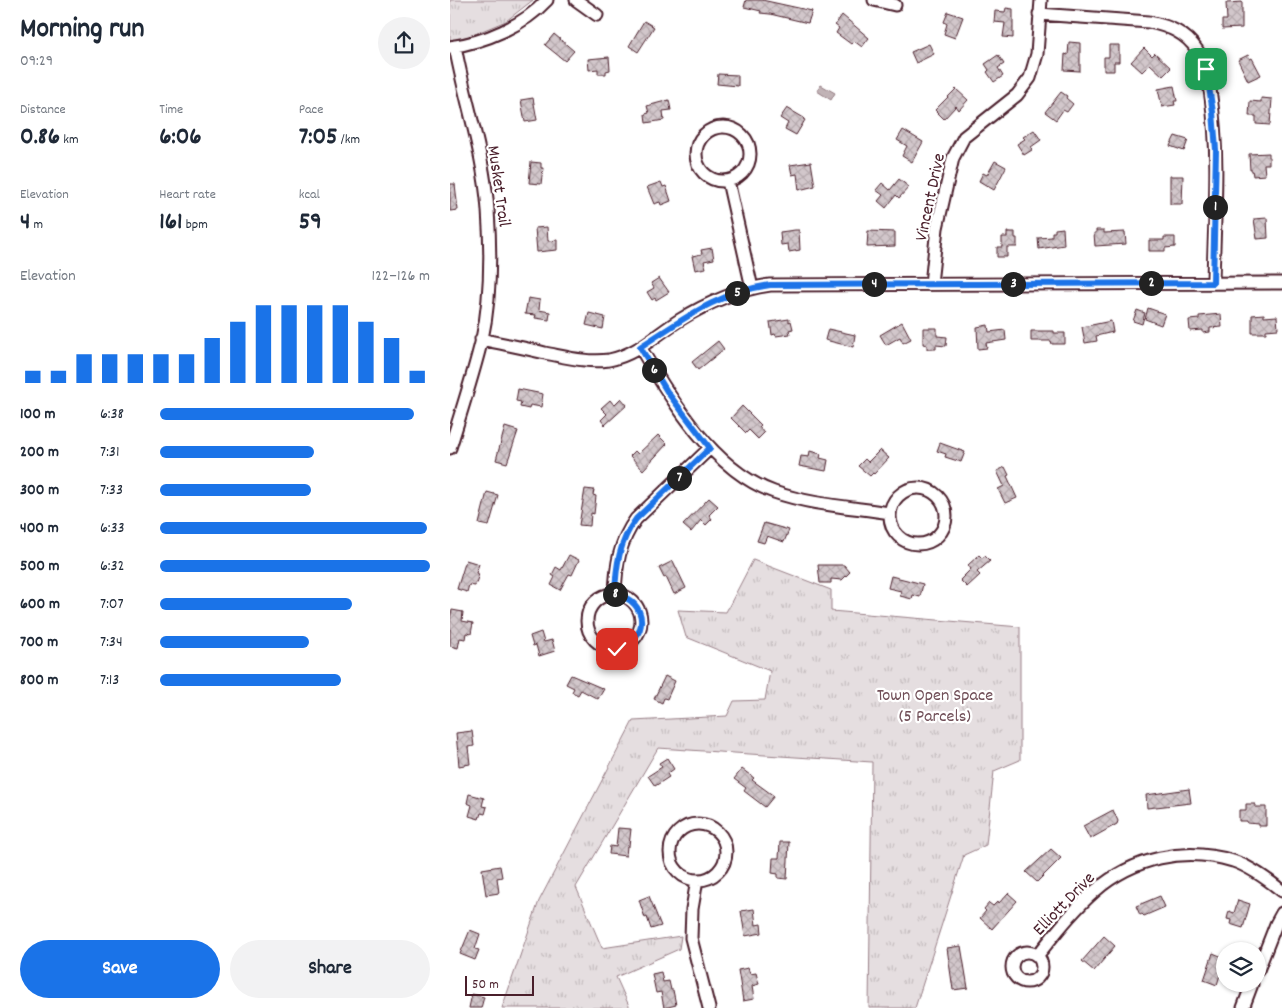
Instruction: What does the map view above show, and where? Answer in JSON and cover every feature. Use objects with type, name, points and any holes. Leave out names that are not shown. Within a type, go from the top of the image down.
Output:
[{"type":"street","points":[[453,46],[496,34],[523,20],[547,0]]},
{"type":"street","points":[[576,0],[598,15]]},
{"type":"street","points":[[874,0],[896,5]]},
{"type":"street","name":"Vincent Drive","points":[[932,284],[937,228],[953,158],[964,137],[1017,95],[1030,78],[1037,54],[1041,0]]},
{"type":"street","points":[[1039,14],[1160,24],[1182,34],[1198,51],[1208,77],[1216,150],[1213,283]]},
{"type":"street","name":"Musket Trail","points":[[450,448],[482,339],[489,273],[488,209],[482,164],[453,46]]},
{"type":"street","points":[[713,128],[731,128],[739,132],[746,139],[749,147],[750,156],[744,172],[728,181],[710,179],[698,166],[696,148],[699,140],[713,128]]},
{"type":"street","points":[[728,181],[752,288]]},
{"type":"street","points":[[482,339],[579,360],[596,361],[625,355],[707,304],[728,295],[770,285],[1282,283]]},
{"type":"street","points":[[640,347],[668,393],[710,448],[742,474],[772,491],[803,501],[890,513]]},
{"type":"street","points":[[615,594],[616,568],[628,531],[636,519],[710,448]]},
{"type":"street","points":[[916,487],[926,488],[942,500],[946,509],[946,518],[944,528],[938,536],[920,544],[910,543],[895,532],[891,523],[890,513],[898,495],[916,487]]},
{"type":"street","points":[[615,594],[632,600],[638,607],[641,616],[639,634],[634,641],[617,649],[600,645],[593,639],[588,631],[586,622],[592,605],[598,599],[606,595],[615,594]]},
{"type":"street","points":[[702,824],[718,832],[724,840],[726,850],[721,868],[706,879],[697,880],[680,874],[671,859],[670,850],[672,842],[683,828],[702,824]]},
{"type":"street","name":"Elliott Drive","points":[[1037,956],[1080,905],[1095,891],[1120,873],[1147,860],[1188,854],[1220,858],[1251,869],[1265,877],[1282,891]]},
{"type":"street","points":[[697,880],[692,909],[691,938],[709,1008]]},
{"type":"street","points":[[1266,950],[1282,913]]},
{"type":"street","points":[[1243,1008],[1249,992]]},
{"type":"green space","points":[[450,0],[533,0],[506,21],[470,36],[450,41]]},
{"type":"green space","name":"Town Open Space (5 Parcels)","points":[[753,560],[831,590],[831,611],[1020,627],[1020,760],[994,771],[986,845],[964,855],[915,1008],[869,1008],[872,762],[658,748],[576,887],[602,948],[681,936],[679,949],[616,977],[630,1008],[502,1008],[539,901],[633,721],[727,716],[734,701],[765,700],[770,671],[686,637],[678,610],[726,612]]},
{"type":"water","points":[[821,85],[835,93],[831,100],[817,91]]},
{"type":"building","points":[[746,0],[762,0],[812,11],[808,23],[760,13],[761,11],[744,7]]},
{"type":"building","points":[[1242,2],[1242,28],[1222,29],[1222,20],[1227,20],[1226,3]]},
{"type":"building","points":[[1006,8],[1013,9],[1013,38],[1003,37],[1005,23],[994,22],[995,11],[1005,12]]},
{"type":"building","points":[[948,12],[963,17],[955,38],[944,34],[947,24],[944,22]]},
{"type":"building","points":[[842,15],[869,38],[862,47],[854,41],[851,44],[836,33],[839,28],[835,25]]},
{"type":"building","points":[[644,21],[654,27],[638,52],[629,46]]},
{"type":"building","points":[[554,34],[574,51],[565,61],[545,45]]},
{"type":"building","points":[[1069,42],[1080,43],[1080,71],[1064,70],[1065,54],[1068,55]]},
{"type":"building","points":[[929,44],[934,54],[916,63],[911,52]]},
{"type":"building","points":[[1109,45],[1119,45],[1119,62],[1114,62],[1114,71],[1104,71],[1104,57],[1109,57]]},
{"type":"building","points":[[1144,48],[1152,56],[1155,53],[1171,68],[1163,76],[1150,64],[1142,72],[1131,62]]},
{"type":"building","points":[[998,55],[1004,64],[998,68],[1003,76],[994,82],[987,72],[989,70],[985,64]]},
{"type":"building","points":[[1248,55],[1250,59],[1252,58],[1261,75],[1248,81],[1238,60]]},
{"type":"building","points":[[609,57],[610,70],[606,71],[606,74],[598,74],[598,69],[589,70],[588,59]]},
{"type":"building","points":[[718,74],[738,75],[738,86],[717,84]]},
{"type":"building","points":[[1174,86],[1177,101],[1174,101],[1175,105],[1162,107],[1158,89]]},
{"type":"building","points":[[956,89],[968,100],[959,110],[956,106],[944,119],[935,110]]},
{"type":"building","points":[[1061,92],[1073,104],[1067,112],[1063,110],[1056,120],[1045,112]]},
{"type":"building","points":[[533,98],[537,120],[525,122],[521,100]]},
{"type":"building","points":[[1261,98],[1272,99],[1270,125],[1256,124],[1256,116],[1249,116],[1250,101],[1261,102]]},
{"type":"building","points":[[669,100],[671,110],[663,111],[664,120],[646,123],[645,114],[649,113],[647,106]]},
{"type":"building","points":[[787,108],[805,120],[796,135],[785,129],[788,123],[780,118]]},
{"type":"building","points":[[903,130],[923,142],[912,162],[902,156],[907,146],[897,140]]},
{"type":"building","points":[[1034,130],[1041,140],[1031,147],[1032,150],[1024,155],[1017,144],[1025,139],[1023,137]]},
{"type":"building","points":[[1175,136],[1188,140],[1184,151],[1170,146]]},
{"type":"building","points":[[1269,153],[1269,164],[1264,164],[1265,175],[1253,176],[1252,170],[1250,170],[1249,154]]},
{"type":"building","points":[[995,161],[1006,167],[994,190],[979,181],[983,173],[987,175]]},
{"type":"building","points":[[531,162],[541,163],[541,168],[543,168],[541,184],[529,183]]},
{"type":"building","points":[[811,162],[815,186],[799,190],[797,174],[792,175],[790,165]]},
{"type":"building","points":[[1170,176],[1183,176],[1182,204],[1170,204]]},
{"type":"building","points":[[899,179],[909,187],[899,198],[896,195],[886,208],[878,201],[883,195],[876,190],[882,183],[890,190]]},
{"type":"building","points":[[661,182],[663,187],[666,186],[671,201],[661,205],[660,202],[654,204],[647,187]]},
{"type":"building","points":[[450,184],[455,184],[458,210],[450,211]]},
{"type":"building","points":[[1267,218],[1268,238],[1257,239],[1254,219]]},
{"type":"building","points":[[547,227],[548,241],[557,240],[557,250],[537,252],[535,228]]},
{"type":"building","points":[[1063,228],[1064,245],[1039,249],[1038,238],[1052,237],[1052,232],[1055,232],[1055,229]]},
{"type":"building","points":[[799,230],[800,250],[789,252],[788,244],[781,245],[780,232]]},
{"type":"building","points":[[1096,230],[1104,230],[1104,233],[1125,232],[1126,244],[1095,246],[1094,233],[1096,233]]},
{"type":"building","points":[[868,231],[895,232],[895,246],[867,247]]},
{"type":"building","points":[[1007,232],[1015,232],[1017,247],[1007,247],[1007,257],[997,257],[997,247],[1002,247],[1002,237],[1007,237]]},
{"type":"building","points":[[1164,237],[1175,237],[1175,247],[1165,248],[1165,251],[1149,251],[1149,240],[1164,240]]},
{"type":"building","points":[[712,248],[714,259],[704,261],[706,268],[695,270],[692,256],[702,254],[701,250]]},
{"type":"building","points":[[659,278],[669,292],[656,300],[655,298],[652,300],[647,292],[654,288],[651,283]]},
{"type":"building","points":[[528,298],[540,300],[539,310],[550,312],[549,320],[535,318],[536,315],[525,314]]},
{"type":"building","points":[[1148,308],[1165,314],[1161,325],[1145,319]]},
{"type":"building","points":[[1137,310],[1145,313],[1142,324],[1133,321]]},
{"type":"building","points":[[589,313],[605,317],[603,329],[586,325]]},
{"type":"building","points":[[1221,314],[1222,327],[1210,328],[1210,332],[1203,333],[1203,330],[1190,331],[1189,320],[1199,319],[1199,316]]},
{"type":"building","points":[[1264,314],[1264,317],[1277,316],[1278,329],[1266,330],[1266,333],[1252,333],[1252,315]]},
{"type":"building","points":[[789,319],[793,329],[789,330],[790,334],[772,335],[770,322]]},
{"type":"building","points":[[1111,321],[1113,332],[1096,336],[1097,341],[1085,343],[1082,327]]},
{"type":"building","points":[[902,322],[911,339],[903,343],[900,337],[886,345],[880,335]]},
{"type":"building","points":[[988,325],[989,332],[1005,330],[1006,340],[986,343],[987,348],[978,349],[977,327]]},
{"type":"building","points":[[923,328],[937,328],[937,336],[947,337],[946,346],[936,345],[936,349],[927,349],[927,345],[923,344]]},
{"type":"building","points":[[828,329],[855,335],[853,347],[825,340]]},
{"type":"building","points":[[1031,331],[1065,333],[1065,344],[1052,344],[1051,341],[1031,341]]},
{"type":"building","points":[[718,341],[724,349],[698,370],[692,362]]},
{"type":"building","points":[[518,389],[543,394],[541,407],[530,405],[529,409],[520,407],[521,402],[516,401]]},
{"type":"building","points":[[621,398],[627,405],[605,425],[601,420],[607,414],[601,408],[610,400],[614,405]]},
{"type":"building","points":[[742,406],[761,425],[759,427],[764,433],[758,439],[749,430],[746,433],[731,418]]},
{"type":"building","points":[[505,427],[518,431],[507,463],[496,460]]},
{"type":"building","points":[[658,435],[667,444],[643,470],[630,456],[635,451],[638,454]]},
{"type":"building","points":[[940,443],[965,452],[961,462],[945,457],[946,454],[937,451]]},
{"type":"building","points":[[880,450],[889,458],[870,476],[858,466],[865,459],[868,462]]},
{"type":"building","points":[[810,451],[821,454],[820,458],[828,460],[826,471],[799,466],[801,456],[809,457]]},
{"type":"building","points":[[1005,467],[1017,498],[1005,503],[998,489],[1004,486],[997,471]]},
{"type":"building","points":[[585,489],[594,490],[593,495],[596,496],[594,514],[591,513],[590,526],[579,525]]},
{"type":"building","points":[[487,492],[498,495],[489,526],[479,524]]},
{"type":"building","points":[[709,498],[718,506],[709,515],[712,519],[706,525],[701,520],[691,532],[683,525]]},
{"type":"building","points":[[764,523],[789,530],[784,542],[767,536],[764,543],[757,541]]},
{"type":"building","points":[[569,555],[579,560],[572,575],[569,574],[560,590],[551,585],[555,577],[552,575],[556,567],[561,570]]},
{"type":"building","points":[[979,555],[982,558],[985,556],[990,561],[977,572],[980,575],[967,587],[960,580],[971,569],[968,565]]},
{"type":"building","points":[[466,560],[479,564],[476,573],[479,574],[475,586],[469,585],[467,592],[457,589]]},
{"type":"building","points":[[673,561],[686,588],[674,594],[666,577],[664,578],[659,568]]},
{"type":"building","points":[[818,565],[844,565],[850,572],[842,580],[831,579],[831,583],[820,583]]},
{"type":"building","points":[[891,576],[923,584],[920,597],[913,595],[912,599],[900,596],[901,591],[888,588]]},
{"type":"building","points":[[452,610],[463,612],[462,621],[473,623],[471,634],[466,633],[465,639],[460,638],[458,648],[450,646]]},
{"type":"building","points":[[541,632],[544,642],[552,640],[555,651],[539,656],[536,645],[533,646],[530,636]]},
{"type":"building","points":[[571,675],[604,689],[598,699],[581,690],[578,695],[572,692],[574,688],[566,684]]},
{"type":"building","points":[[665,676],[675,681],[667,699],[664,698],[662,703],[654,699]]},
{"type":"building","points":[[472,731],[474,746],[468,747],[470,764],[459,766],[456,733]]},
{"type":"building","points":[[667,758],[674,769],[667,774],[669,777],[655,786],[648,776],[662,767],[659,763]]},
{"type":"building","points":[[742,769],[754,778],[752,780],[774,796],[765,807],[744,791],[746,788],[734,779]]},
{"type":"building","points":[[1189,789],[1191,803],[1147,808],[1146,795]]},
{"type":"building","points":[[469,794],[484,798],[482,806],[487,807],[485,814],[481,813],[479,819],[469,816],[472,805],[467,803]]},
{"type":"building","points":[[1246,804],[1255,804],[1255,807],[1266,807],[1266,826],[1239,821],[1239,810],[1246,810]]},
{"type":"building","points":[[1113,810],[1118,821],[1117,824],[1090,839],[1083,826]]},
{"type":"building","points":[[618,828],[631,829],[626,856],[609,854],[610,846],[616,847]]},
{"type":"building","points":[[780,842],[789,842],[787,879],[778,878],[778,874],[772,873],[773,858],[779,858]]},
{"type":"building","points":[[1051,849],[1061,858],[1037,882],[1026,872]]},
{"type":"building","points":[[500,866],[502,877],[497,878],[499,893],[486,895],[482,869]]},
{"type":"building","points":[[1008,893],[1017,901],[992,929],[980,918],[986,911],[984,909],[989,903],[993,906],[998,901],[999,903]]},
{"type":"building","points":[[649,896],[661,926],[651,929],[639,900]]},
{"type":"building","points":[[1160,896],[1165,907],[1144,916],[1140,915],[1136,906]]},
{"type":"building","points":[[1238,900],[1250,904],[1243,928],[1230,924],[1231,920],[1227,919],[1229,911],[1234,913]]},
{"type":"building","points":[[754,909],[756,925],[761,924],[762,933],[745,936],[741,911]]},
{"type":"building","points":[[470,930],[480,934],[475,949],[479,950],[475,960],[460,954]]},
{"type":"building","points":[[1104,936],[1115,946],[1094,971],[1082,961]]},
{"type":"building","points":[[961,946],[968,988],[953,990],[947,948]]},
{"type":"building","points":[[1213,953],[1216,954],[1216,985],[1204,980]]},
{"type":"building","points":[[748,968],[750,974],[756,973],[759,984],[752,986],[754,999],[743,1001],[738,970]]},
{"type":"building","points":[[661,972],[663,982],[669,981],[676,1005],[664,1008],[661,992],[656,993],[652,974]]},
{"type":"building","points":[[472,994],[484,997],[481,1008],[469,1008]]},
{"type":"route","points":[[617,649],[634,641],[639,634],[641,625],[638,607],[632,600],[615,594],[616,568],[628,531],[636,519],[710,448],[668,393],[640,347],[707,304],[728,295],[770,285],[1213,283],[1216,150],[1213,112],[1206,69]]}]
